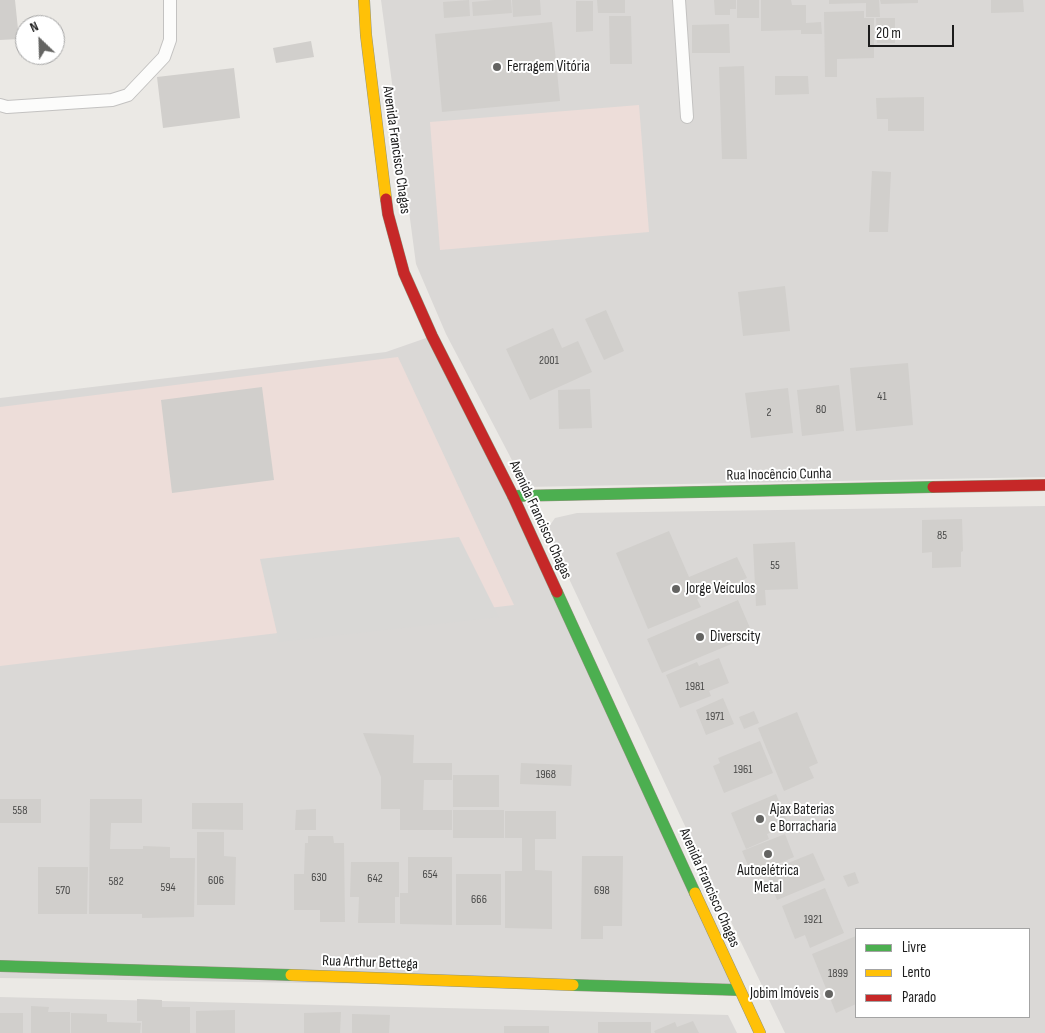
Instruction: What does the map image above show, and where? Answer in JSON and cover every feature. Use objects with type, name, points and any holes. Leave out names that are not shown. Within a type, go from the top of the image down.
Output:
[{"type":"street","name":"Avenida Francisco Chagas","points":[[364,0],[366,35],[388,214],[404,273],[432,336],[513,496],[760,1033]]},
{"type":"street","name":"Rua Inocêncio Cunha","points":[[513,496],[1045,485]]},
{"type":"street","name":"Rua Arthur Bettega","points":[[0,966],[739,990]]},
{"type":"lane","points":[[0,105],[7,107],[112,100],[128,95],[164,57],[170,40],[170,0]]},
{"type":"lane","points":[[679,0],[686,117]]},
{"type":"shaded area","points":[[381,0],[1045,0],[1045,477],[526,487],[446,334],[416,264]]},
{"type":"shaded area","points":[[639,105],[649,232],[440,250],[430,122]]},
{"type":"shaded area","points":[[432,336],[739,990],[0,978],[0,398],[386,352]]},
{"type":"shaded area","points":[[398,357],[514,605],[0,666],[0,407]]},
{"type":"shaded area","points":[[1045,506],[1045,1033],[785,1033],[693,843],[556,551],[548,528],[555,518],[577,513]]},
{"type":"shaded area","points":[[459,537],[499,617],[279,642],[260,559]]},
{"type":"shaded area","points":[[0,997],[728,1015],[737,1033],[0,1033]]},
{"type":"building","points":[[0,0],[15,0],[17,15],[15,15],[15,39],[0,40]]},
{"type":"building","points":[[469,0],[470,16],[444,18],[443,2]]},
{"type":"building","points":[[511,0],[512,13],[473,16],[472,2]]},
{"type":"building","points":[[512,0],[540,0],[541,15],[513,17]]},
{"type":"building","points":[[597,0],[625,0],[625,13],[598,13]]},
{"type":"building","points":[[714,0],[736,0],[736,9],[730,9],[730,15],[715,15]]},
{"type":"building","points":[[737,0],[759,0],[759,18],[737,18]]},
{"type":"building","points":[[761,0],[791,0],[792,5],[806,5],[806,23],[821,22],[822,34],[801,34],[801,30],[761,31]]},
{"type":"building","points":[[829,0],[879,0],[880,17],[866,17],[866,3],[829,4]]},
{"type":"building","points":[[880,0],[918,0],[918,3],[881,4]]},
{"type":"building","points":[[991,0],[1023,0],[1024,12],[991,13]]},
{"type":"building","points":[[576,1],[593,1],[593,31],[576,32]]},
{"type":"building","points":[[864,11],[864,18],[874,18],[874,58],[837,59],[837,77],[825,77],[824,12]]},
{"type":"building","points":[[609,16],[631,16],[632,64],[610,64]]},
{"type":"building","points":[[876,18],[895,18],[895,43],[877,43]]},
{"type":"building","name":"Ferragem Vitória","points":[[552,22],[560,101],[442,112],[435,34]]},
{"type":"building","points":[[729,24],[730,53],[692,53],[692,25]]},
{"type":"building","points":[[311,41],[314,57],[276,63],[273,48]]},
{"type":"building","points":[[744,66],[747,159],[722,159],[719,67]]},
{"type":"building","points":[[234,68],[240,118],[163,128],[157,77]]},
{"type":"building","points":[[775,76],[808,76],[809,94],[775,95]]},
{"type":"building","points":[[924,97],[924,131],[888,131],[888,119],[877,119],[876,98]]},
{"type":"building","points":[[872,171],[891,172],[888,232],[869,232]]},
{"type":"building","points":[[785,286],[790,331],[743,336],[738,292]]},
{"type":"building","points":[[606,310],[624,351],[604,360],[585,319]]},
{"type":"building","points":[[553,328],[562,348],[578,341],[592,372],[530,400],[506,349]]},
{"type":"building","points":[[908,363],[913,425],[856,431],[850,368]]},
{"type":"building","points":[[839,385],[844,431],[802,436],[797,390]]},
{"type":"building","points":[[262,387],[274,480],[172,493],[161,400]]},
{"type":"building","points":[[788,388],[793,433],[751,438],[745,393]]},
{"type":"building","points":[[590,389],[592,428],[559,429],[558,390]]},
{"type":"building","points":[[962,519],[963,551],[961,552],[961,567],[932,568],[932,552],[922,553],[922,520]]},
{"type":"building","name":"Jorge Veículos","points":[[669,531],[689,577],[737,557],[747,578],[697,599],[701,607],[648,629],[616,553]]},
{"type":"building","points":[[795,542],[798,589],[765,590],[766,605],[756,606],[753,544]]},
{"type":"building","name":"Diverscity","points":[[738,600],[753,635],[662,673],[647,639]]},
{"type":"building","points":[[719,658],[729,683],[709,691],[711,696],[680,708],[666,675],[697,662],[699,666]]},
{"type":"building","points":[[723,698],[734,724],[706,735],[696,710]]},
{"type":"building","points":[[754,711],[759,723],[744,729],[739,717]]},
{"type":"building","points":[[797,712],[818,763],[809,767],[814,778],[784,791],[758,728]]},
{"type":"building","points":[[363,733],[414,735],[413,763],[452,763],[452,780],[424,780],[423,810],[452,810],[452,830],[400,830],[400,809],[381,809],[381,777]]},
{"type":"building","points":[[760,741],[773,773],[724,793],[713,766],[720,763],[718,758]]},
{"type":"building","points":[[521,763],[572,765],[571,786],[520,784]]},
{"type":"building","points":[[453,775],[499,775],[499,807],[453,807]]},
{"type":"building","name":"Ajax Baterias e Borracharia","points":[[776,794],[789,825],[767,834],[769,839],[746,849],[731,813]]},
{"type":"building","points":[[0,799],[41,799],[41,823],[0,823]]},
{"type":"building","points":[[90,799],[142,799],[142,823],[111,823],[110,849],[143,849],[143,846],[170,847],[170,858],[195,858],[194,917],[142,918],[142,914],[89,914]]},
{"type":"building","points":[[192,803],[243,803],[243,830],[192,829]]},
{"type":"building","points":[[316,809],[316,830],[295,830],[296,810]]},
{"type":"building","points":[[453,810],[504,810],[504,838],[453,838]]},
{"type":"building","points":[[505,811],[556,811],[556,839],[535,839],[535,870],[552,871],[552,929],[505,928],[505,871],[522,871],[522,838],[505,838]]},
{"type":"building","points":[[197,832],[224,832],[224,856],[236,857],[235,905],[197,905]]},
{"type":"building","name":"Autoelétrica Metal","points":[[785,834],[794,857],[752,875],[742,851]]},
{"type":"building","points":[[308,836],[333,836],[334,843],[344,843],[345,922],[320,922],[320,910],[294,910],[294,874],[304,874],[305,843],[308,843]]},
{"type":"building","points":[[813,853],[825,880],[777,900],[766,872]]},
{"type":"building","points":[[582,856],[623,856],[622,926],[603,926],[603,939],[581,939]]},
{"type":"building","points":[[408,857],[452,857],[452,925],[400,924],[400,893],[408,893]]},
{"type":"building","points":[[351,862],[399,862],[399,897],[395,897],[395,923],[358,923],[359,897],[350,897]]},
{"type":"building","points":[[38,867],[88,867],[87,914],[38,914]]},
{"type":"building","points":[[855,872],[859,883],[848,887],[843,876]]},
{"type":"building","points":[[456,874],[501,874],[501,925],[456,925]]},
{"type":"building","points":[[825,888],[844,933],[810,948],[805,935],[795,939],[782,906]]},
{"type":"building","points":[[855,936],[855,1004],[836,1013],[812,954]]},
{"type":"building","points":[[137,999],[162,1000],[162,1007],[190,1007],[190,1033],[142,1033],[142,1021],[137,1021]]},
{"type":"building","points":[[31,1006],[49,1007],[48,1012],[70,1012],[70,1033],[31,1033]]},
{"type":"building","points":[[235,1010],[235,1033],[196,1033],[196,1011]]},
{"type":"building","points":[[341,1012],[340,1033],[304,1033],[304,1013]]},
{"type":"building","points":[[0,1013],[23,1013],[23,1033],[0,1033]]},
{"type":"building","points":[[71,1013],[107,1014],[107,1022],[141,1023],[140,1033],[71,1033]]},
{"type":"building","points":[[352,1014],[390,1015],[389,1033],[352,1033]]},
{"type":"building","points":[[693,1021],[699,1033],[655,1033],[654,1031],[675,1022],[677,1027]]},
{"type":"building","points":[[598,1022],[651,1022],[651,1033],[598,1033]]},
{"type":"building","points":[[504,1026],[549,1026],[549,1033],[504,1033]]},
{"type":"traffic: fast","points":[[513,496],[933,487]]},
{"type":"traffic: fast","points":[[557,592],[695,893]]},
{"type":"traffic: fast","points":[[0,966],[291,975]]},
{"type":"traffic: fast","points":[[573,985],[739,990]]},
{"type":"traffic: slow","points":[[364,0],[366,35],[386,199]]},
{"type":"traffic: slow","points":[[695,893],[760,1033]]},
{"type":"traffic: slow","points":[[291,975],[573,985]]},
{"type":"traffic: jam","points":[[386,199],[388,214],[404,273],[432,336],[513,496],[557,592]]},
{"type":"traffic: jam","points":[[933,487],[1045,485]]},
{"type":"place","name":"Ferragem Vitória","points":[[497,67]]},
{"type":"place","name":"Jorge Veículos","points":[[676,589]]},
{"type":"place","name":"Diverscity","points":[[700,637]]},
{"type":"place","name":"Ajax Baterias e Borracharia","points":[[760,819]]},
{"type":"place","name":"Autoelétrica Metal","points":[[768,854]]},
{"type":"place","name":"Jobim Imóveis","points":[[829,994]]}]
